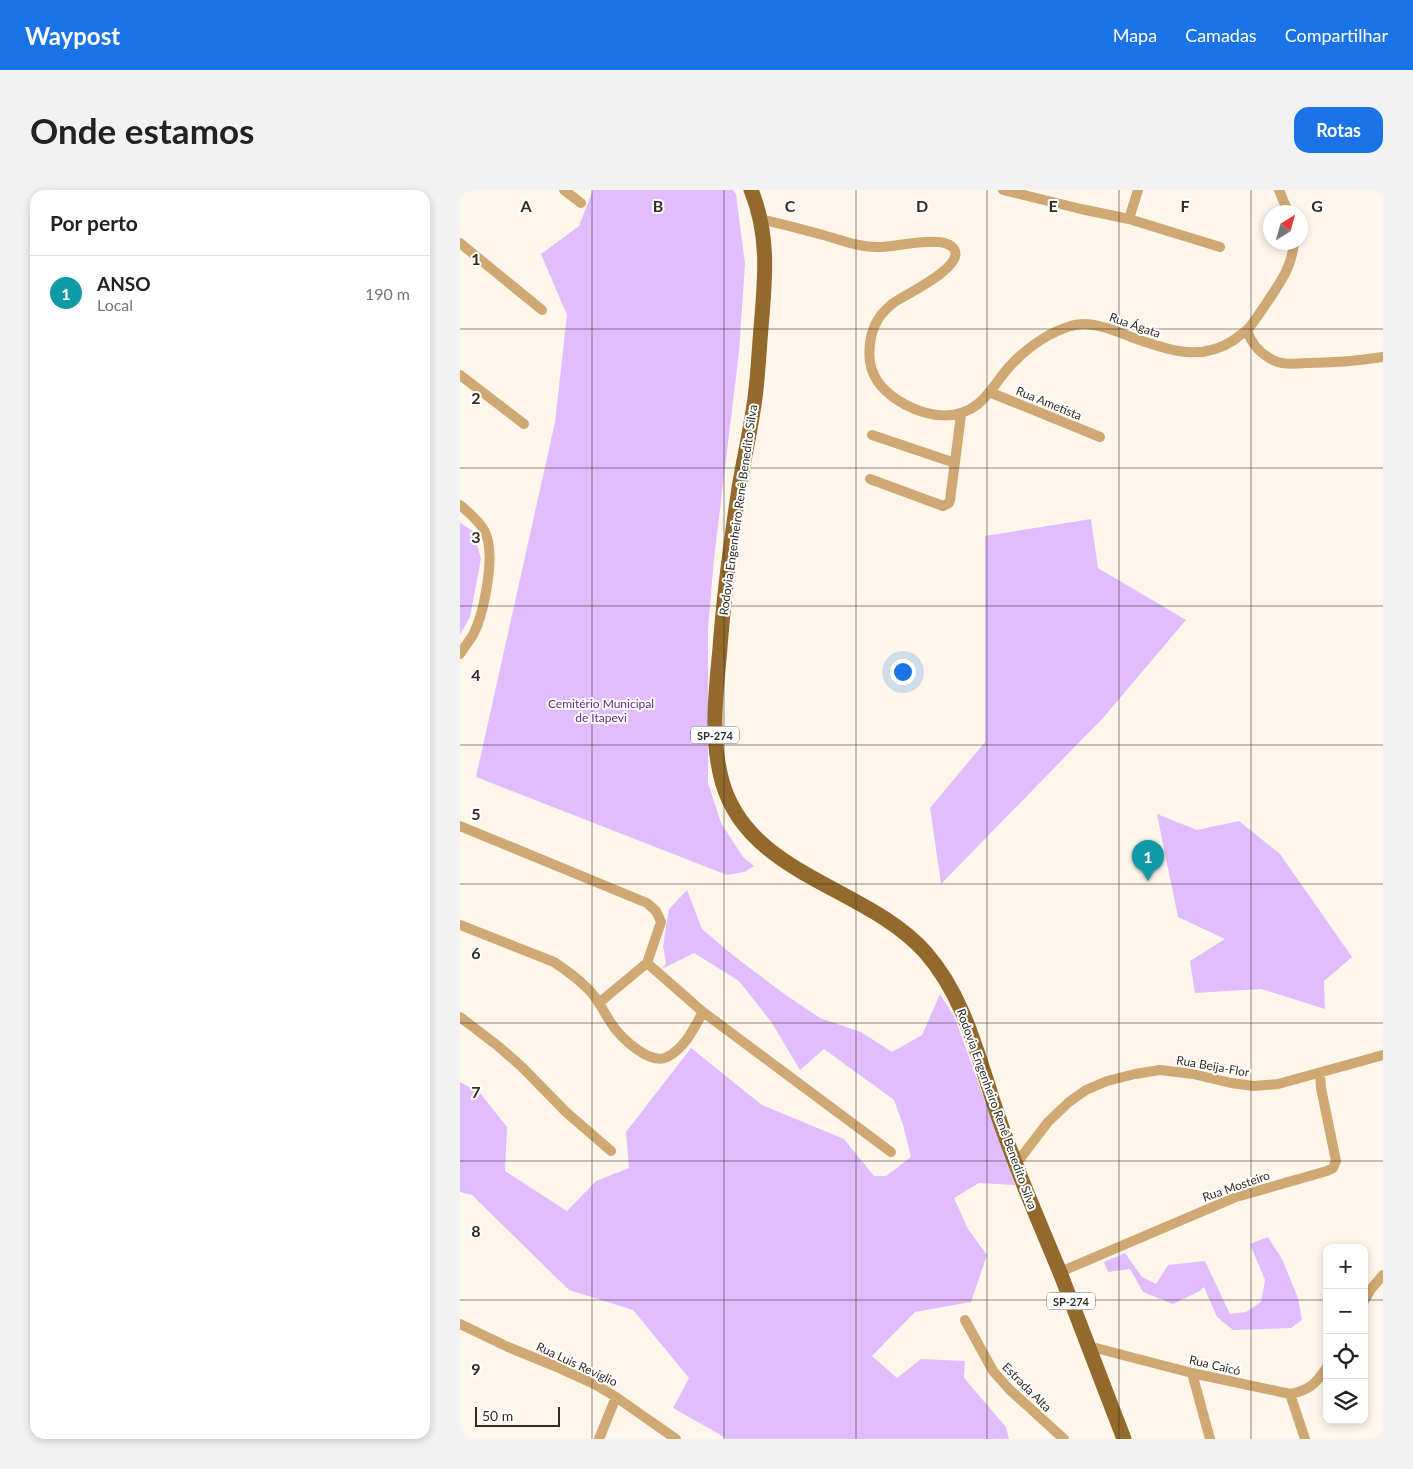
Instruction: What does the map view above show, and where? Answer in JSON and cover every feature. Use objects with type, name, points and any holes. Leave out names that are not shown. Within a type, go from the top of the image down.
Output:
[{"type":"main road","name":"Rodovia Engenheiro Renê Benedito Silva","points":[[751,190],[761,219],[765,253],[764,282],[755,400],[739,488],[726,582],[715,703],[714,732],[721,778],[727,798],[739,819],[756,838],[775,854],[874,912],[903,932],[923,950],[942,973],[958,1003],[974,1040],[989,1089],[1016,1164],[1124,1439]]},
{"type":"street","points":[[564,190],[581,203]]},
{"type":"street","points":[[1003,190],[1034,194],[1130,219],[1220,247]]},
{"type":"street","points":[[1130,219],[1138,190]]},
{"type":"street","points":[[1279,190],[1285,205]]},
{"type":"street","points":[[761,219],[856,244],[879,247],[939,242],[954,249],[956,254],[954,262],[932,280],[888,307],[879,317],[872,331],[869,347],[870,364],[875,378],[881,387],[894,398],[907,406],[923,412],[939,415],[961,415],[949,503],[943,506],[870,479]]},
{"type":"street","points":[[460,243],[542,310]]},
{"type":"street","name":"Rua Ágata","points":[[961,415],[978,404],[1011,365],[1030,348],[1064,328],[1082,324],[1103,327],[1163,349],[1189,353],[1208,351],[1228,344],[1247,330],[1277,287],[1290,265],[1293,250]]},
{"type":"street","points":[[1247,330],[1255,346],[1266,356],[1277,362],[1292,364],[1328,363],[1383,357]]},
{"type":"street","points":[[460,375],[524,424]]},
{"type":"street","name":"Rua Ametista","points":[[989,392],[1100,437]]},
{"type":"street","points":[[872,435],[955,463]]},
{"type":"street","points":[[460,505],[484,531],[489,544],[490,560],[481,614],[473,634],[460,654]]},
{"type":"street","points":[[460,826],[647,903],[656,912],[661,922],[647,962],[600,1002]]},
{"type":"street","points":[[460,924],[554,962],[588,988],[600,1002],[612,1025],[626,1040],[639,1051],[652,1058],[666,1058],[677,1050],[688,1038],[704,1012]]},
{"type":"street","points":[[647,962],[704,1012],[891,1152]]},
{"type":"street","points":[[460,1017],[498,1046],[566,1112],[611,1151]]},
{"type":"street","name":"Rua Beija-Flor","points":[[1016,1164],[1048,1122],[1069,1102],[1086,1090],[1107,1080],[1160,1070],[1254,1086],[1278,1084],[1383,1055]]},
{"type":"street","name":"Rua Mosteiro","points":[[1060,1272],[1236,1198],[1333,1168],[1336,1161],[1321,1088],[1320,1073]]},
{"type":"street","points":[[1368,1297],[1382,1281]]},
{"type":"street","name":"Estrada Alta","points":[[965,1320],[993,1371],[1010,1390],[1064,1439]]},
{"type":"street","name":"Rua Luis Reviglio","points":[[460,1324],[580,1378],[616,1397],[676,1439]]},
{"type":"street","name":"Rua Caicó","points":[[1088,1346],[1192,1373],[1290,1394]]},
{"type":"street","points":[[1305,1439],[1290,1394],[1305,1391],[1323,1372]]},
{"type":"street","points":[[1192,1373],[1210,1439]]},
{"type":"street","points":[[599,1439],[616,1397]]},
{"type":"green space","name":"Cemitério Municipal de Itapevi","points":[[593,190],[733,190],[736,194],[745,264],[739,352],[714,559],[708,629],[708,783],[721,823],[743,857],[754,866],[744,872],[727,875],[476,777],[555,422],[567,315],[541,254],[579,226]]},
{"type":"green space","points":[[1091,519],[1098,568],[1186,620],[1103,718],[941,884],[930,808],[985,742],[985,536]]},
{"type":"green space","points":[[460,523],[473,531],[481,559],[470,617],[460,635]]},
{"type":"green space","points":[[1157,814],[1197,830],[1239,821],[1280,854],[1352,957],[1324,981],[1325,1009],[1261,989],[1195,993],[1190,961],[1225,939],[1178,917]]},
{"type":"green space","points":[[687,890],[702,929],[783,993],[820,1018],[861,1032],[892,1052],[922,1035],[940,994],[955,1018],[1015,1185],[979,1183],[954,1198],[968,1229],[987,1255],[971,1302],[915,1312],[872,1356],[897,1378],[921,1359],[965,1361],[964,1378],[1006,1427],[1009,1439],[726,1439],[673,1408],[689,1378],[633,1310],[569,1290],[472,1195],[460,1192],[460,1082],[480,1093],[507,1127],[505,1171],[567,1211],[596,1181],[629,1168],[626,1132],[691,1048],[762,1105],[844,1139],[874,1176],[886,1176],[911,1157],[894,1100],[824,1049],[800,1070],[772,1023],[739,981],[694,953],[662,969],[666,963],[663,946],[669,909]]},
{"type":"green space","points":[[1268,1237],[1282,1259],[1298,1298],[1302,1320],[1291,1328],[1233,1330],[1217,1317],[1204,1287],[1200,1291],[1173,1304],[1143,1292],[1130,1269],[1108,1272],[1104,1262],[1125,1253],[1142,1277],[1156,1284],[1168,1265],[1205,1261],[1230,1314],[1246,1312],[1261,1302],[1265,1280],[1250,1244]]},
{"type":"place","name":"ANSO","points":[[1148,881]]}]
